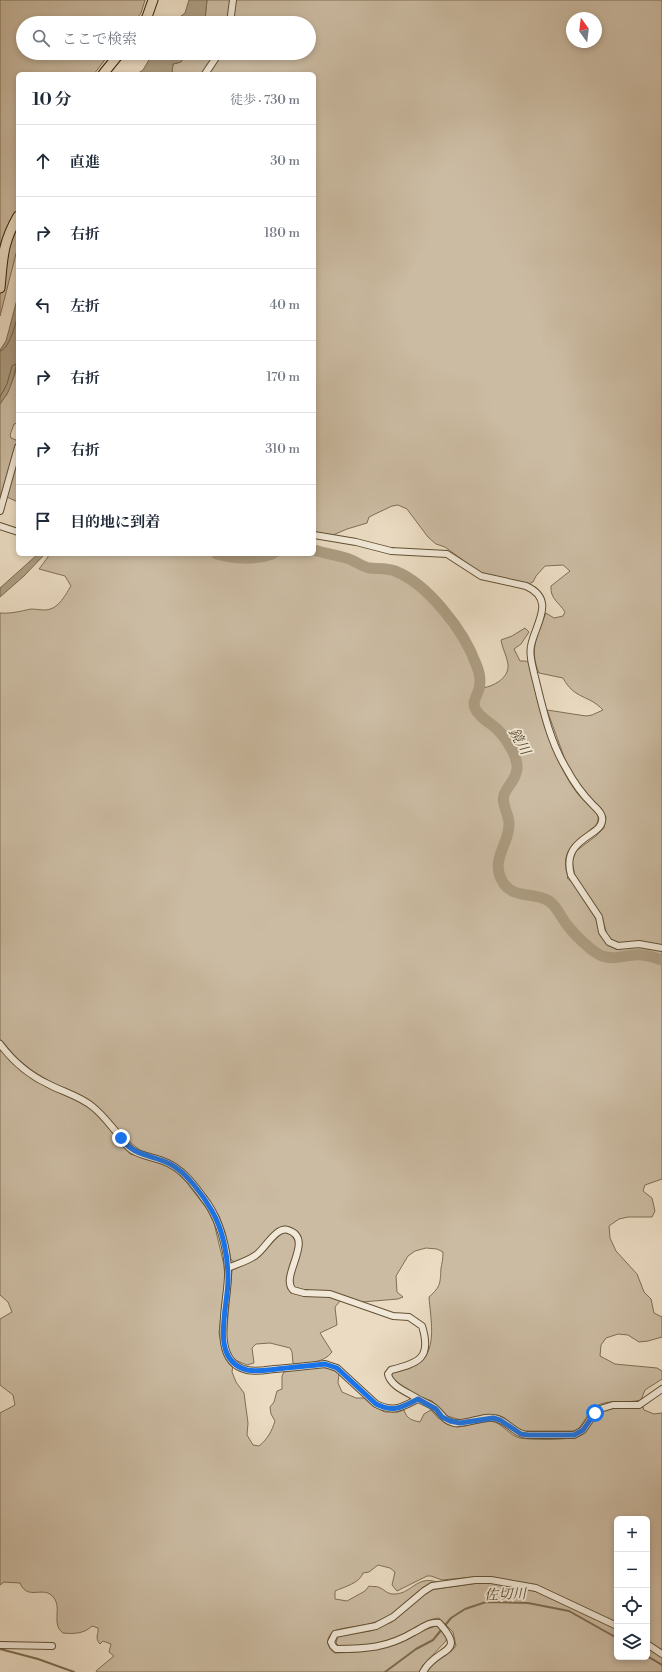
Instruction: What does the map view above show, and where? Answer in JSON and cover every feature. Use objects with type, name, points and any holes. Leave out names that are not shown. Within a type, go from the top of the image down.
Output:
[{"type":"main road","points":[[147,16],[154,0]]},
{"type":"main road","points":[[105,72],[114,60]]},
{"type":"main road","points":[[0,288],[3,251],[11,228],[16,219]]},
{"type":"street","points":[[231,16],[233,0]]},
{"type":"street","points":[[206,72],[214,60]]},
{"type":"street","points":[[0,512],[16,454]]},
{"type":"street","points":[[0,526],[16,531]]},
{"type":"street","points":[[316,535],[356,542],[391,551],[447,554],[481,576],[532,588],[541,600],[543,610],[534,636],[530,654],[540,699],[564,766],[580,792],[598,809],[602,817],[600,828],[575,846],[571,852],[569,861],[571,875],[599,917],[602,932],[609,942],[618,946],[639,944],[662,948]]},
{"type":"street","points":[[0,1044],[16,1062],[33,1075],[47,1084],[77,1097],[93,1107],[104,1117],[131,1149],[138,1153],[164,1161],[183,1172],[207,1204],[217,1222],[228,1268],[223,1339],[227,1353],[236,1364],[247,1370],[256,1371],[325,1364],[331,1365],[337,1368],[376,1404],[383,1408],[391,1410],[418,1399]]},
{"type":"street","points":[[228,1268],[255,1256],[279,1231],[286,1230],[292,1232],[296,1238],[298,1246],[298,1253],[289,1277],[289,1285],[293,1290],[304,1293],[330,1294],[393,1316],[409,1317],[422,1326],[425,1343],[424,1354],[414,1364],[390,1370],[388,1377],[394,1384],[436,1409],[442,1417],[450,1421],[460,1423],[493,1418],[500,1420],[521,1434],[568,1436],[574,1435],[583,1430],[595,1413],[600,1409],[613,1405],[639,1405],[662,1389]]},
{"type":"street","points":[[424,1672],[434,1659],[450,1647],[452,1643],[450,1634],[439,1623],[428,1624],[413,1633],[383,1646],[366,1649],[336,1649],[332,1642],[335,1634],[376,1626],[393,1617],[432,1586],[444,1583],[484,1580],[536,1588],[614,1625]]},
{"type":"street","points":[[0,1645],[52,1646]]},
{"type":"street","points":[[650,1646],[662,1654]]},
{"type":"shaded area","points":[[0,0],[145,0],[139,16],[16,16],[16,60],[105,60],[96,72],[16,72],[16,254],[0,316]]},
{"type":"shaded area","points":[[207,0],[231,0],[229,16],[205,16]]},
{"type":"shaded area","points":[[235,0],[662,0],[662,946],[640,941],[619,943],[613,941],[607,935],[602,917],[575,876],[572,861],[576,851],[604,828],[606,817],[601,808],[582,790],[567,765],[547,710],[586,716],[603,710],[592,701],[572,690],[563,678],[539,673],[536,665],[534,650],[537,636],[546,613],[554,618],[563,616],[565,612],[553,597],[551,586],[570,571],[563,565],[545,566],[533,582],[528,584],[486,575],[475,569],[445,547],[436,544],[428,537],[407,509],[398,505],[392,506],[369,517],[367,523],[333,535],[316,533],[316,72],[208,72],[216,60],[316,60],[316,16],[232,16]]},
{"type":"shaded area","points":[[180,60],[212,60],[203,72],[172,72],[173,64],[178,63]]},
{"type":"shaded area","points":[[16,366],[16,424],[14,424],[10,435],[11,438],[16,440],[16,447],[0,502],[0,404],[7,394],[15,374]]},
{"type":"shaded area","points":[[16,463],[16,501],[7,497]]},
{"type":"shaded area","points":[[316,552],[346,559],[362,567],[395,573],[427,595],[460,635],[474,662],[477,672],[477,688],[493,685],[506,674],[508,664],[501,640],[512,636],[525,628],[529,632],[521,644],[514,649],[520,661],[526,661],[529,663],[541,714],[553,747],[568,779],[582,799],[598,815],[597,823],[593,829],[572,845],[567,853],[565,864],[567,878],[572,882],[596,919],[600,935],[608,945],[616,949],[640,947],[662,951],[662,1179],[645,1185],[643,1191],[652,1198],[655,1211],[652,1217],[628,1217],[619,1219],[609,1226],[610,1238],[616,1251],[637,1274],[644,1292],[651,1299],[654,1313],[662,1317],[662,1337],[639,1342],[628,1335],[618,1334],[606,1338],[601,1345],[600,1356],[615,1364],[657,1368],[662,1371],[662,1379],[645,1390],[641,1400],[612,1402],[600,1404],[595,1407],[576,1431],[523,1431],[516,1428],[503,1417],[497,1415],[484,1415],[461,1420],[447,1416],[432,1401],[420,1397],[392,1380],[391,1372],[417,1364],[426,1356],[429,1349],[432,1331],[429,1297],[436,1290],[439,1284],[443,1252],[437,1249],[426,1248],[415,1251],[408,1256],[396,1276],[397,1292],[403,1297],[398,1299],[362,1302],[300,1291],[290,1284],[300,1245],[288,1228],[255,1253],[235,1262],[231,1260],[225,1232],[219,1216],[208,1199],[181,1168],[174,1163],[140,1150],[131,1143],[100,1110],[35,1073],[18,1060],[0,1039],[0,613],[12,613],[31,609],[44,610],[53,608],[60,602],[71,586],[65,576],[39,569],[48,556],[215,556],[235,560],[257,560],[275,557],[316,556]]},
{"type":"shaded area","points":[[0,1047],[31,1076],[46,1086],[83,1103],[90,1108],[130,1154],[150,1159],[174,1168],[207,1209],[214,1223],[224,1265],[225,1279],[219,1333],[223,1352],[233,1365],[232,1372],[236,1382],[244,1393],[248,1423],[247,1435],[253,1445],[259,1446],[262,1444],[267,1438],[275,1421],[271,1414],[270,1407],[274,1402],[277,1391],[282,1389],[282,1376],[284,1372],[313,1367],[333,1370],[339,1374],[338,1383],[342,1392],[356,1398],[364,1398],[373,1406],[385,1412],[398,1412],[404,1410],[410,1419],[420,1422],[424,1414],[431,1410],[438,1418],[457,1427],[491,1421],[499,1424],[516,1437],[520,1438],[553,1439],[578,1436],[583,1434],[595,1418],[601,1413],[613,1408],[643,1407],[644,1410],[654,1414],[662,1413],[662,1651],[650,1643],[650,1516],[614,1516],[614,1622],[529,1584],[490,1577],[442,1580],[427,1576],[397,1591],[392,1585],[395,1572],[390,1568],[378,1565],[369,1572],[363,1573],[355,1582],[335,1591],[335,1599],[347,1601],[365,1591],[369,1586],[380,1588],[393,1594],[405,1592],[424,1581],[437,1582],[424,1587],[398,1610],[388,1616],[370,1624],[336,1630],[330,1634],[328,1640],[329,1646],[335,1653],[369,1650],[394,1644],[437,1626],[447,1637],[446,1641],[423,1665],[420,1672],[96,1672],[114,1656],[109,1652],[111,1644],[103,1641],[100,1644],[98,1642],[98,1628],[92,1626],[86,1631],[82,1632],[63,1633],[59,1629],[57,1621],[56,1602],[50,1594],[46,1592],[27,1591],[23,1589],[20,1583],[4,1582],[0,1585],[0,1413],[15,1405],[13,1395],[0,1385],[0,1319],[12,1312],[8,1302],[0,1295]]},
{"type":"shaded area","points":[[281,1232],[289,1232],[295,1238],[296,1251],[287,1279],[291,1291],[324,1295],[341,1300],[335,1307],[337,1325],[320,1333],[332,1352],[329,1356],[311,1363],[296,1364],[293,1363],[290,1348],[270,1343],[256,1344],[252,1348],[254,1363],[247,1365],[235,1360],[230,1354],[226,1339],[232,1270]]},
{"type":"shaded area","points":[[485,1582],[530,1589],[614,1627],[614,1660],[650,1660],[650,1649],[662,1656],[662,1672],[426,1672],[436,1661],[453,1650],[456,1646],[453,1632],[439,1618],[429,1620],[394,1639],[379,1643],[339,1646],[336,1643],[338,1636],[370,1631],[392,1622],[430,1590]]},
{"type":"water","points":[[189,0],[207,0],[205,16],[181,16],[185,13]]},
{"type":"water","points":[[149,60],[182,60],[181,62],[173,64],[172,72],[140,72],[143,70]]},
{"type":"water","points":[[16,304],[15,371],[7,394],[0,404],[0,350],[6,341]]},
{"type":"water","points":[[36,556],[43,556],[24,576],[0,597],[0,588]]},
{"type":"waterway","name":"鏡川","points":[[316,551],[349,559],[369,568],[392,570],[407,577],[432,597],[463,637],[476,664],[479,676],[480,686],[474,705],[478,713],[504,737],[511,748],[517,764],[515,776],[503,798],[509,823],[498,867],[504,884],[509,889],[519,894],[543,898],[549,901],[555,906],[575,934],[589,947],[602,956],[614,958],[641,955],[662,960]]},
{"type":"waterway","name":"鏡川","points":[[226,556],[245,558],[266,556]]},
{"type":"waterway","name":"佐切川","points":[[385,1672],[416,1649],[433,1640],[451,1618],[465,1609],[486,1602],[528,1603],[569,1611],[614,1636]]},
{"type":"waterway","name":"佐切川","points":[[0,1649],[38,1659],[74,1672]]},
{"type":"waterway","name":"佐切川","points":[[650,1658],[662,1665]]},
{"type":"route","points":[[121,1138],[126,1145],[138,1153],[164,1161],[177,1167],[183,1172],[212,1212],[217,1222],[226,1254],[228,1268],[223,1326],[224,1347],[230,1359],[241,1368],[256,1371],[325,1364],[331,1365],[337,1368],[376,1404],[383,1408],[391,1410],[418,1399],[431,1405],[446,1420],[455,1423],[493,1418],[500,1420],[521,1434],[528,1435],[574,1435],[583,1430],[595,1413]]}]
